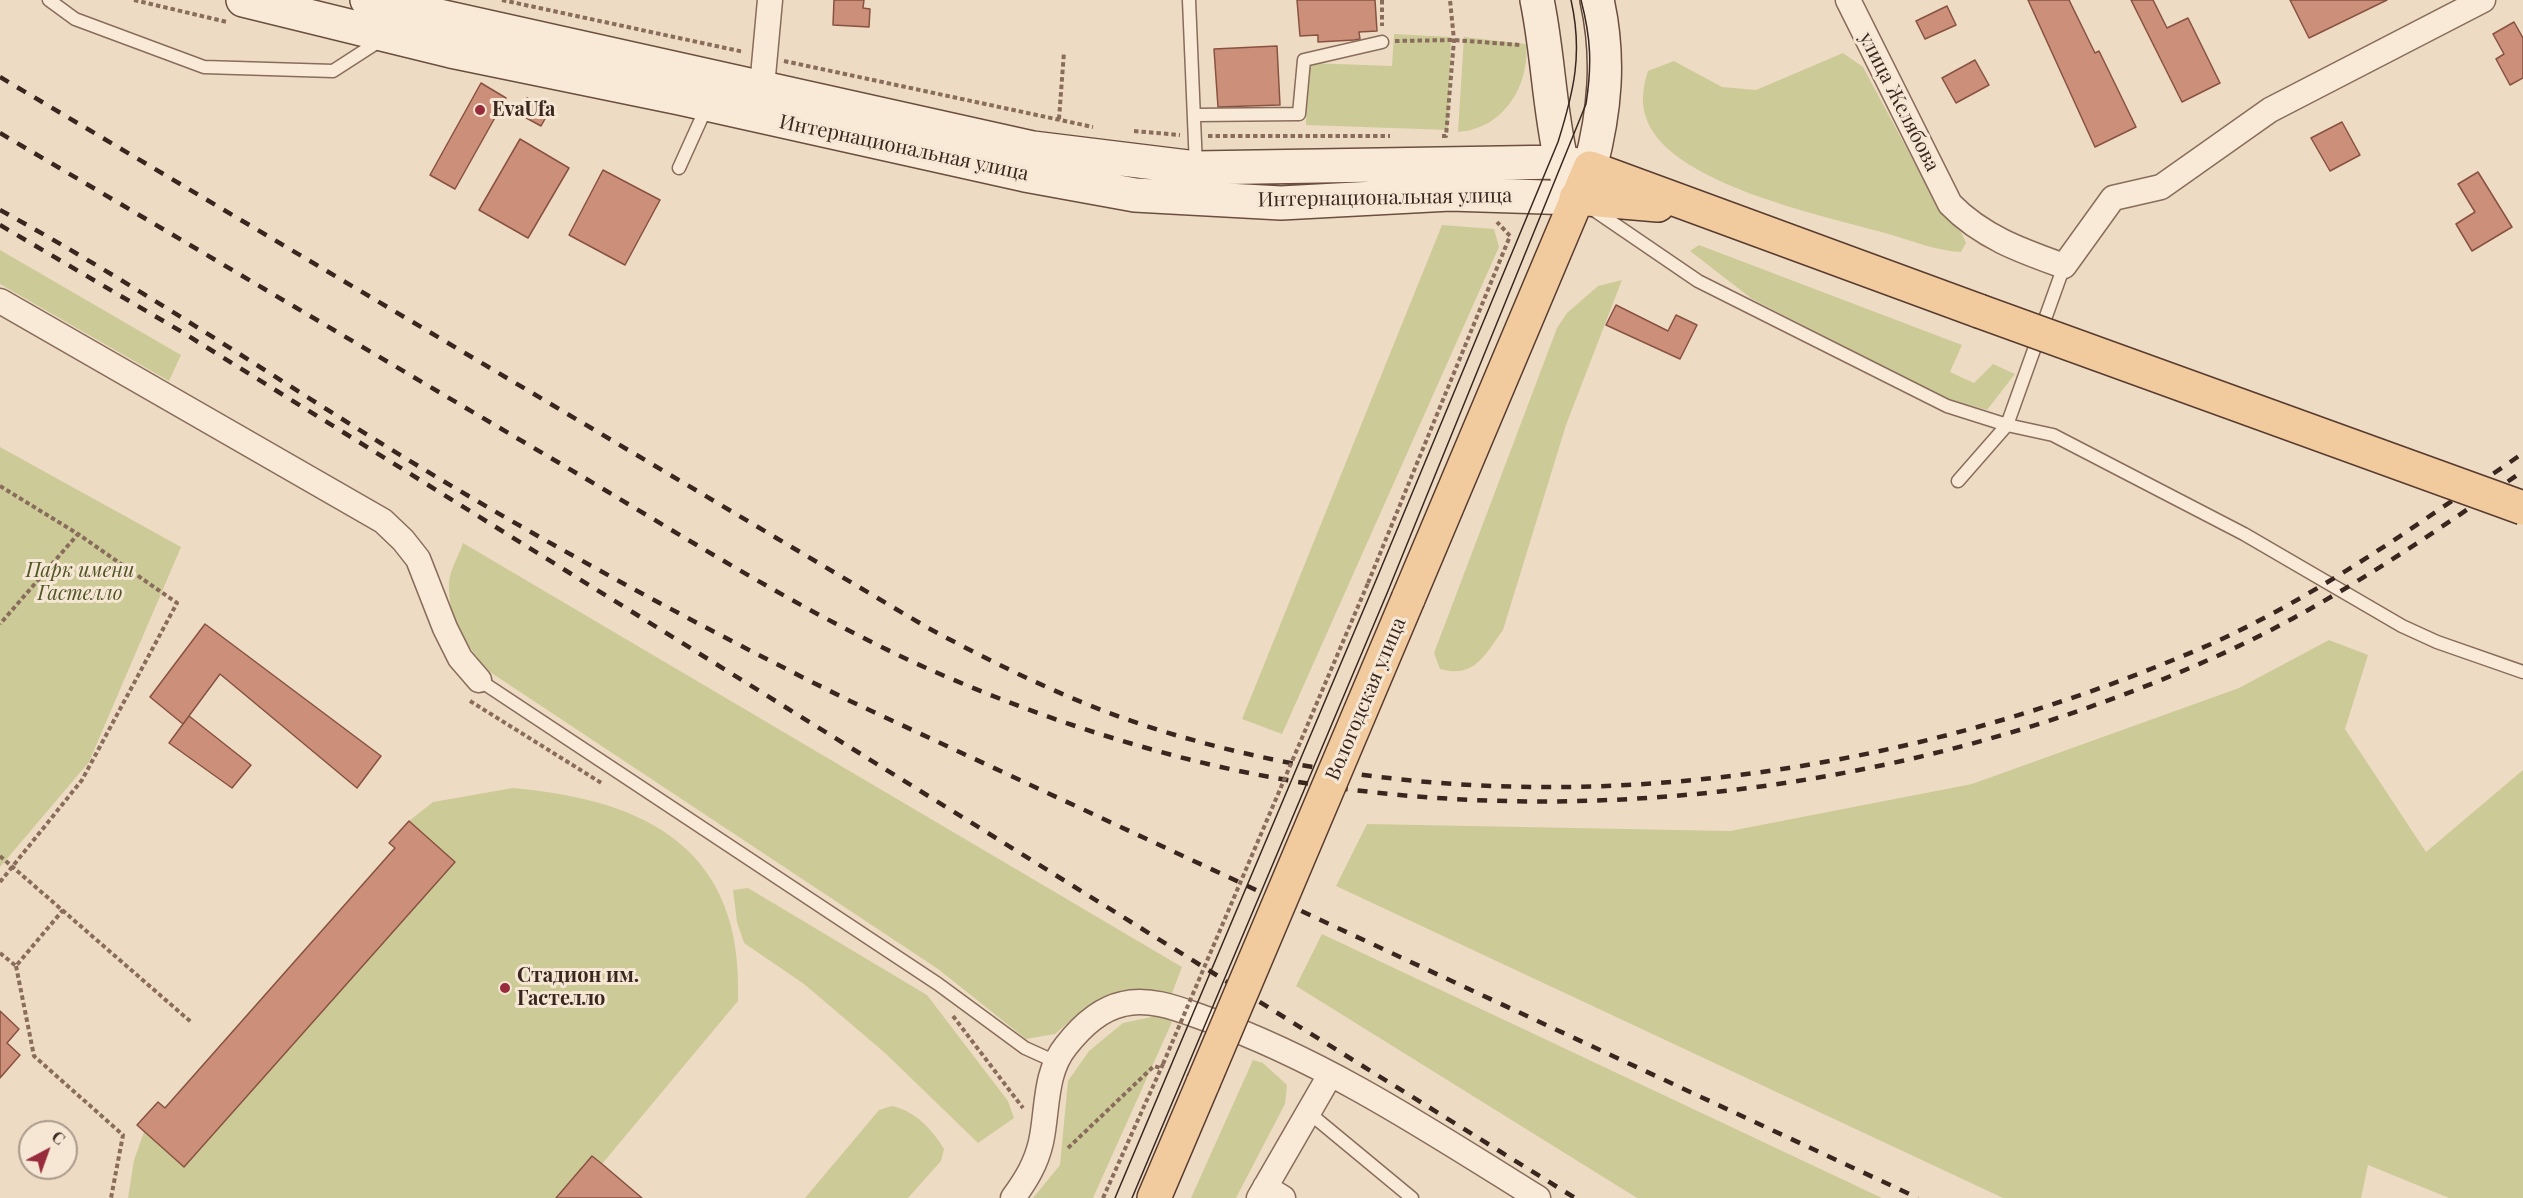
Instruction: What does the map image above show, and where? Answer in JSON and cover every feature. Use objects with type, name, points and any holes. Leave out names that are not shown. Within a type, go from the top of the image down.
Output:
[{"type":"main road","name":"Интернациональная улица","points":[[243,0],[387,36],[708,104],[1025,175],[1135,195],[1281,203],[1450,194],[1576,198]]},
{"type":"main road","name":"Интернациональная улица","points":[[368,0],[764,72],[1033,148],[1576,165]]},
{"type":"main road","points":[[1537,0],[1576,165],[2523,508]]},
{"type":"main road","name":"Вологодская улица","points":[[1154,1198],[1576,198],[1576,165],[1601,126],[1605,87],[1605,35],[1597,0]]},
{"type":"main road","points":[[1576,198],[1696,208]]},
{"type":"street","points":[[764,72],[770,0]]},
{"type":"street","name":"улица Желябова","points":[[1848,0],[1950,204],[1969,223],[2012,247],[2064,266]]},
{"type":"street","points":[[2064,266],[2113,198],[2161,187],[2270,110],[2483,0]]},
{"type":"street","points":[[0,301],[383,521],[403,540],[418,559],[471,689]]},
{"type":"street","points":[[1012,1198],[1027,1179],[1036,1160],[1047,1093],[1056,1062],[1065,1047],[1099,1014],[1123,1004],[1145,1003],[1171,1006],[1247,1034],[1330,1075],[1403,1113],[1538,1198]]},
{"type":"street","points":[[1269,1194],[1308,1112],[1330,1075]]},
{"type":"lane","points":[[50,0],[75,19],[204,67],[333,71],[387,36]]},
{"type":"lane","points":[[1189,0],[1196,152]]},
{"type":"lane","points":[[1195,115],[1299,114],[1304,60],[1382,42]]},
{"type":"lane","points":[[680,168],[708,104]]},
{"type":"lane","points":[[1576,198],[1698,281],[1947,406],[2007,425],[2053,435],[2244,534],[2402,626],[2437,642],[2523,672]]},
{"type":"lane","points":[[1958,481],[2007,425],[2064,266]]},
{"type":"lane","points":[[471,689],[929,977],[1025,1048],[1056,1062]]},
{"type":"lane","points":[[1308,1112],[1412,1198]]},
{"type":"path","points":[[502,0],[764,72],[1059,119],[1105,129]]},
{"type":"path","points":[[1382,0],[1382,42],[1454,40],[1523,45]]},
{"type":"path","points":[[1434,136],[1446,136],[1454,40],[1450,0]]},
{"type":"path","points":[[1059,119],[1064,52]]},
{"type":"path","points":[[1128,131],[1196,152],[1398,136]]},
{"type":"path","points":[[1103,1198],[1162,1066],[1368,583],[1510,236]]},
{"type":"path","points":[[0,486],[78,534],[177,603],[82,780],[0,882]]},
{"type":"path","points":[[0,624],[78,534]]},
{"type":"path","points":[[471,689],[606,786]]},
{"type":"path","points":[[0,856],[191,1022]]},
{"type":"path","points":[[16,966],[63,910]]},
{"type":"path","points":[[0,953],[16,966],[34,1056],[123,1135],[111,1198]]},
{"type":"path","points":[[952,1015],[1029,1116]]},
{"type":"path","points":[[1068,1148],[1154,1066],[1162,1066]]},
{"type":"green space","points":[[1394,34],[1451,37],[1448,130],[1306,125],[1308,63],[1392,66]]},
{"type":"green space","points":[[1464,37],[1526,44],[1526,60],[1518,90],[1500,114],[1474,129],[1458,132]]},
{"type":"green space","points":[[1843,53],[1863,67],[1928,188],[1960,230],[1966,243],[1961,252],[1933,247],[1794,208],[1726,184],[1696,169],[1671,151],[1653,132],[1646,117],[1643,94],[1648,71],[1674,61],[1722,87],[1756,90]]},
{"type":"green space","points":[[1442,225],[1494,229],[1499,247],[1282,734],[1242,719]]},
{"type":"green space","points":[[1699,245],[1962,345],[1950,372],[1974,383],[1993,364],[2015,374],[1987,410],[1949,400],[1752,299],[1690,251]]},
{"type":"green space","points":[[0,250],[181,355],[169,381],[0,284]]},
{"type":"green space","points":[[1622,280],[1566,425],[1503,630],[1478,663],[1470,668],[1462,671],[1440,669],[1434,653],[1557,328],[1567,313],[1598,286]]},
{"type":"green space","name":"Парк имени Гастелло","points":[[0,447],[181,547],[89,762],[0,867]]},
{"type":"green space","points":[[463,543],[1182,967],[1171,996],[1124,990],[1087,1006],[1055,1034],[1026,1039],[938,969],[490,672],[466,642],[451,608],[449,582]]},
{"type":"green space","points":[[2329,640],[2368,655],[2345,729],[2426,852],[2523,770],[2523,1198],[2449,1198],[2368,1165],[2361,1198],[2003,1198],[1336,886],[1367,824],[1730,831],[1972,784],[2239,688]]},
{"type":"green space","name":"Стадион им. Гастелло","points":[[513,788],[562,794],[606,805],[646,821],[679,842],[705,870],[724,906],[736,949],[738,1001],[602,1164],[642,1198],[128,1198],[134,1160],[144,1132],[137,1125],[158,1102],[165,1107],[394,848],[389,843],[409,821],[433,802]]},
{"type":"green space","points":[[748,888],[927,995],[1008,1101],[1014,1118],[978,1143],[885,1053],[804,984],[744,943],[737,922],[733,890]]},
{"type":"green space","points":[[1322,934],[1882,1198],[1637,1198],[1296,986]]},
{"type":"green space","points":[[1161,1015],[1172,1022],[1093,1198],[1033,1198],[1060,1165],[1068,1081],[1089,1051],[1123,1023]]},
{"type":"green space","points":[[1253,1060],[1263,1063],[1287,1085],[1285,1104],[1236,1198],[1191,1198]]},
{"type":"green space","points":[[892,1106],[908,1112],[922,1122],[944,1149],[941,1161],[908,1198],[805,1198],[879,1110]]},
{"type":"building","points":[[834,0],[864,0],[863,8],[870,9],[869,27],[833,25]]},
{"type":"building","points":[[1297,0],[1375,0],[1377,31],[1359,32],[1360,39],[1354,40],[1318,42],[1318,35],[1300,36]]},
{"type":"building","points":[[2028,0],[2069,0],[2095,53],[2099,51],[2136,127],[2095,147]]},
{"type":"building","points":[[2131,0],[2153,0],[2167,28],[2188,18],[2220,83],[2182,102]]},
{"type":"building","points":[[2290,0],[2387,0],[2309,38]]},
{"type":"building","points":[[1947,6],[1956,25],[1925,39],[1916,21]]},
{"type":"building","points":[[2514,22],[2523,38],[2523,78],[2510,85],[2496,59],[2504,54],[2493,34]]},
{"type":"building","points":[[1277,46],[1280,105],[1218,107],[1214,49]]},
{"type":"building","points":[[1975,60],[1989,85],[1956,103],[1942,78]]},
{"type":"building","points":[[481,83],[506,98],[455,189],[430,175]]},
{"type":"building","points":[[527,98],[550,110],[541,126],[519,114]]},
{"type":"building","points":[[2342,122],[2360,155],[2330,171],[2311,138]]},
{"type":"building","points":[[520,139],[569,168],[528,238],[479,210]]},
{"type":"building","points":[[603,170],[660,200],[625,265],[569,235]]},
{"type":"building","points":[[2478,172],[2512,227],[2472,251],[2456,224],[2475,212],[2458,184]]},
{"type":"building","points":[[1616,305],[1668,331],[1676,315],[1697,325],[1680,359],[1606,325]]},
{"type":"building","points":[[205,624],[381,756],[357,788],[220,674],[183,724],[150,697]]},
{"type":"building","points":[[189,716],[251,765],[232,788],[169,743]]},
{"type":"building","points":[[409,821],[455,862],[184,1167],[137,1125],[158,1102],[165,1108],[395,848],[389,843]]},
{"type":"building","points":[[0,1011],[19,1029],[7,1043],[20,1055],[0,1078]]},
{"type":"building","points":[[592,1156],[602,1164],[642,1198],[556,1198]]},
{"type":"tram line","points":[[1115,1198],[1558,142],[1575,72],[1576,37],[1571,0]]},
{"type":"tram line","points":[[1132,1198],[1388,591],[1586,104],[1589,52],[1587,27],[1581,0]]},
{"type":"railway","points":[[0,77],[928,628],[1013,672],[1101,710],[1162,731],[1292,763],[1424,782],[1559,787],[1693,780],[1826,762],[1958,732],[2087,693],[2239,631],[2346,570],[2523,453]]},
{"type":"railway","points":[[0,133],[740,570],[877,645],[994,696],[1102,735],[1212,765],[1337,788],[1465,800],[1594,801],[1722,791],[1850,772],[1975,743],[2097,704],[2215,657],[2256,638],[2374,571],[2523,471]]},
{"type":"railway","points":[[0,210],[144,294],[436,477],[611,577],[730,640],[850,701],[1918,1198]]},
{"type":"railway","points":[[0,225],[182,332],[1575,1198]]},
{"type":"place","name":"EvaUfa","points":[[480,110]]},
{"type":"place","name":"Стадион им. Гастелло","points":[[505,988]]}]
